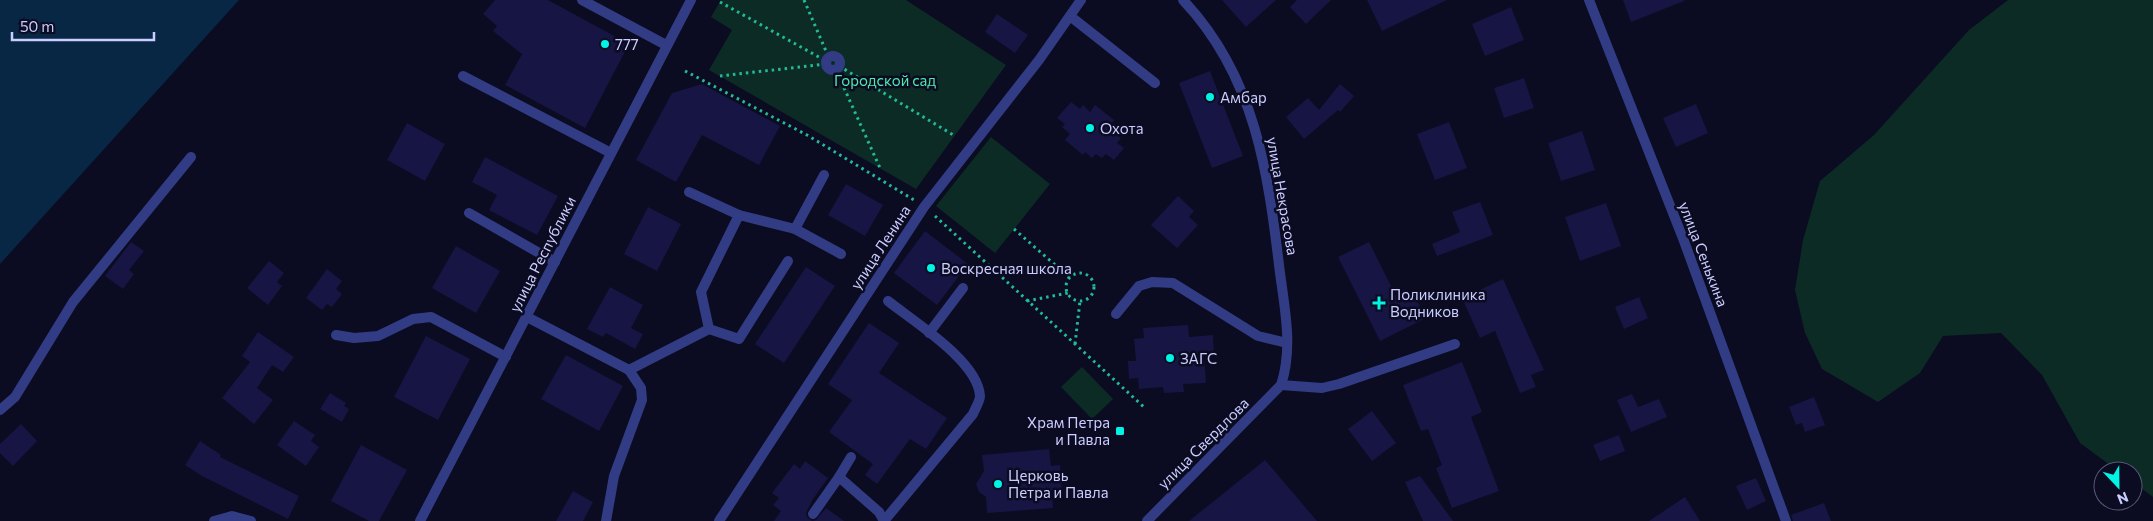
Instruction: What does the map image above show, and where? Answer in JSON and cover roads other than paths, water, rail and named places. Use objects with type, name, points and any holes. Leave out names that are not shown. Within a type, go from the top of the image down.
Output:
[{"type":"street","points":[[582,0],[666,45]]},
{"type":"street","name":"улица Республики","points":[[420,521],[691,0]]},
{"type":"street","name":"улица Ленина","points":[[719,521],[924,207],[1081,0]]},
{"type":"street","name":"улица Некрасова","points":[[1183,0],[1202,22],[1232,70],[1257,134],[1268,181],[1287,343],[1286,368],[1280,385]]},
{"type":"street","name":"улица Сенькина","points":[[1589,0],[1687,250],[1786,521]]},
{"type":"street","points":[[1070,16],[1155,83]]},
{"type":"street","points":[[827,61],[836,57],[840,61],[838,68]]},
{"type":"street","points":[[463,76],[611,153]]},
{"type":"street","points":[[0,410],[16,397],[73,302],[191,157]]},
{"type":"street","points":[[795,229],[824,175]]},
{"type":"street","points":[[689,192],[739,214],[795,229],[841,254]]},
{"type":"street","points":[[469,213],[555,262]]},
{"type":"street","points":[[708,329],[701,292],[739,214]]},
{"type":"street","points":[[629,370],[708,329],[739,339],[788,261]]},
{"type":"street","points":[[1116,314],[1139,286],[1152,282],[1173,283],[1258,336],[1287,343]]},
{"type":"street","points":[[929,333],[963,288]]},
{"type":"street","points":[[838,477],[879,512],[884,521],[973,414],[980,397],[974,378],[963,363],[888,300]]},
{"type":"street","points":[[336,335],[354,338],[378,336],[413,319],[431,316],[506,357]]},
{"type":"street","points":[[527,317],[629,370],[641,388],[642,400],[614,476],[606,521]]},
{"type":"street","points":[[1280,385],[1322,388],[1340,384],[1455,344]]},
{"type":"street","name":"улица Свердлова","points":[[1152,519],[1280,385]]},
{"type":"street","points":[[813,514],[852,457]]},
{"type":"street","points":[[214,521],[232,516],[251,521]]},
{"type":"water","points":[[0,0],[239,0],[0,264]]},
{"type":"place","name":"777","points":[[605,44]]},
{"type":"place","name":"Амбар","points":[[1210,97]]},
{"type":"place","name":"Охота","points":[[1090,128]]},
{"type":"place","name":"Воскресная школа","points":[[931,268]]},
{"type":"place","name":"Поликлиника Водников","points":[[1379,303]]},
{"type":"place","name":"ЗАГС","points":[[1170,358]]},
{"type":"place","name":"Храм Петра и Павла","points":[[1120,431]]},
{"type":"place","name":"Церковь Петра и Павла","points":[[998,484]]},
{"type":"park label","name":"Городской сад","points":[[885,80]]}]
